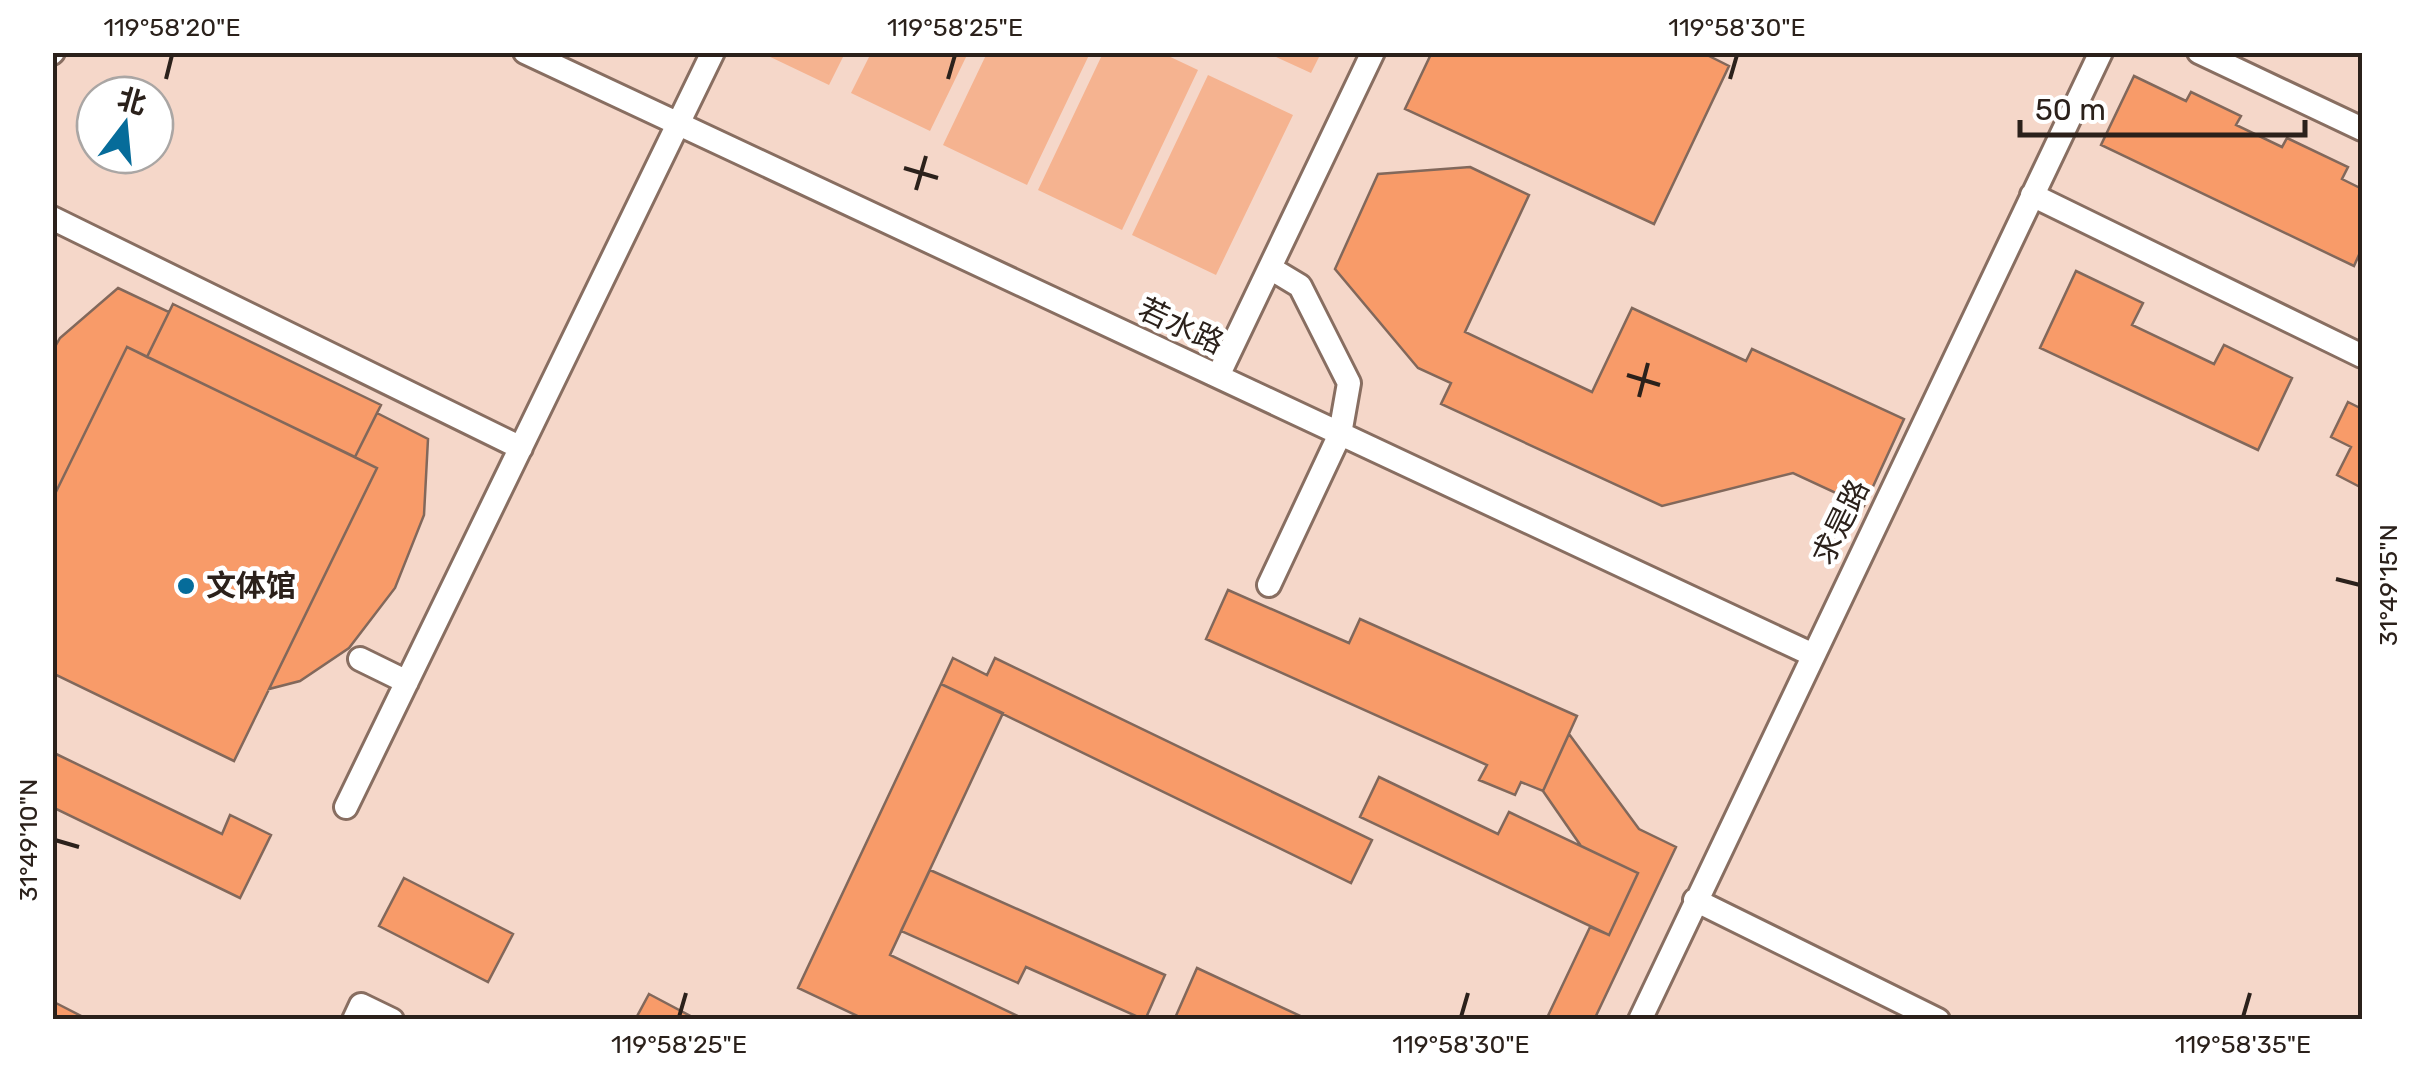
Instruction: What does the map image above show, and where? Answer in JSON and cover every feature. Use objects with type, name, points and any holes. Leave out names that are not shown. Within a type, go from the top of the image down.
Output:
[{"type":"lane","name":"若水路","points":[[524,52],[1811,654]]},
{"type":"lane","points":[[346,807],[713,52]]},
{"type":"lane","points":[[1218,376],[1373,52]]},
{"type":"lane","name":"求是路","points":[[1640,1020],[2100,52]]},
{"type":"lane","points":[[2200,52],[2362,129]]},
{"type":"lane","points":[[2032,195],[2362,356]]},
{"type":"lane","points":[[52,218],[522,448]]},
{"type":"lane","points":[[1269,585],[1340,434],[1349,383],[1300,286],[1270,268]]},
{"type":"lane","points":[[360,659],[407,682]]},
{"type":"lane","points":[[1696,900],[1938,1020]]},
{"type":"lane","points":[[354,1020],[361,1005],[392,1020]]},
{"type":"shaded area","points":[[1321,52],[1311,73],[1267,53]]},
{"type":"shaded area","points":[[762,53],[845,53],[829,85]]},
{"type":"shaded area","points":[[871,53],[968,53],[930,131],[851,93]]},
{"type":"shaded area","points":[[987,53],[1090,53],[1027,185],[943,145]]},
{"type":"shaded area","points":[[1103,53],[1162,53],[1198,70],[1122,230],[1038,190]]},
{"type":"shaded area","points":[[1208,75],[1293,115],[1216,275],[1132,235]]},
{"type":"building","points":[[1432,52],[1701,52],[1729,66],[1654,224],[1405,109]]},
{"type":"building","points":[[2134,76],[2186,101],[2191,92],[2241,116],[2236,125],[2282,147],[2287,138],[2348,167],[2342,179],[2362,189],[2362,248],[2354,266],[2101,145]]},
{"type":"building","points":[[1470,167],[1529,195],[1465,332],[1592,392],[1632,308],[1746,361],[1752,349],[1904,419],[1864,506],[1793,473],[1662,506],[1441,404],[1451,383],[1418,368],[1335,269],[1378,174]]},
{"type":"building","points":[[2076,271],[2143,303],[2132,325],[2214,364],[2224,345],[2292,378],[2258,450],[2040,348]]},
{"type":"building","points":[[118,288],[169,312],[147,357],[127,347],[52,500],[52,352],[60,338]]},
{"type":"building","points":[[173,304],[381,405],[355,457],[147,357]]},
{"type":"building","name":"文体馆","points":[[127,347],[377,468],[234,761],[52,673],[52,500]]},
{"type":"building","points":[[2348,402],[2362,409],[2362,488],[2337,475],[2351,447],[2331,437]]},
{"type":"building","points":[[377,413],[428,439],[424,515],[395,588],[349,648],[300,681],[269,689],[377,468],[355,457]]},
{"type":"building","points":[[1228,590],[1349,643],[1360,619],[1577,716],[1543,791],[1521,782],[1515,795],[1479,780],[1487,765],[1206,639]]},
{"type":"building","points":[[953,658],[987,675],[995,658],[1372,840],[1351,883],[941,684]]},
{"type":"building","points":[[941,684],[1003,713],[890,955],[1026,1020],[866,1020],[798,988]]},
{"type":"building","points":[[1569,734],[1639,829],[1676,847],[1594,1020],[1546,1020],[1590,927],[1609,935],[1638,873],[1581,846],[1543,791]]},
{"type":"building","points":[[52,752],[222,834],[230,815],[271,835],[240,898],[52,807]]},
{"type":"building","points":[[1379,777],[1498,834],[1509,812],[1638,873],[1609,935],[1360,817]]},
{"type":"building","points":[[930,870],[1165,975],[1145,1020],[1026,967],[1018,983],[901,931]]},
{"type":"building","points":[[404,878],[513,934],[488,982],[379,926]]},
{"type":"building","points":[[1197,968],[1309,1020],[1175,1018]]},
{"type":"building","points":[[649,994],[698,1020],[635,1020]]},
{"type":"building","points":[[52,1001],[89,1020],[52,1020]]},
{"type":"place","name":"文体馆","points":[[186,586]]}]
